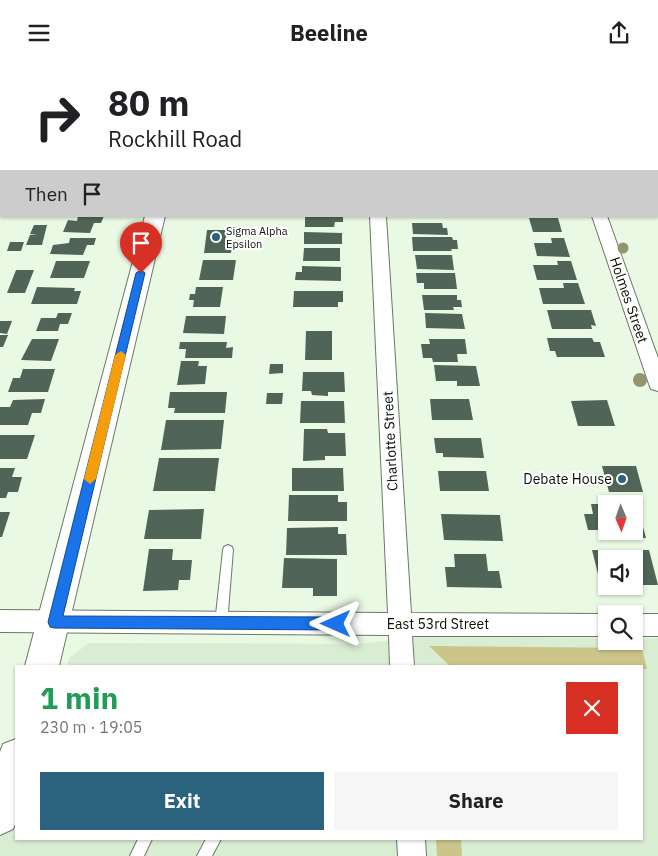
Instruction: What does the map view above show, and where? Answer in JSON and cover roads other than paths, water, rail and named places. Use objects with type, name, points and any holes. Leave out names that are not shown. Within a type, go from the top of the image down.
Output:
[{"type":"main road","points":[[42,665],[155,217]]},
{"type":"main road","points":[[2,804],[15,760]]},
{"type":"street","name":"Charlotte Street","points":[[378,217],[402,665]]},
{"type":"street","name":"Holmes Street","points":[[599,217],[658,385]]},
{"type":"street","name":"East 53rd Street","points":[[0,621],[221,624],[598,625]]},
{"type":"street","points":[[643,625],[658,625]]},
{"type":"street","points":[[411,840],[412,856]]},
{"type":"lane","points":[[221,624],[228,551]]},
{"type":"lane","points":[[137,856],[145,840]]},
{"type":"lane","points":[[204,856],[213,840]]},
{"type":"place","name":"Sigma Alpha Epsilon","points":[[216,237]]},
{"type":"place","name":"Debate House","points":[[622,479]]}]
